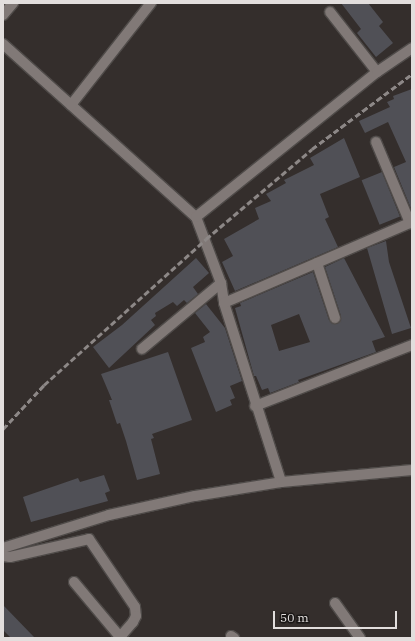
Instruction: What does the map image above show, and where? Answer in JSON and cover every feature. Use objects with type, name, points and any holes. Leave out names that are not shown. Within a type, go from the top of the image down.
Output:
[{"type":"street","points":[[3,15],[13,3]]},
{"type":"street","points":[[71,105],[151,3]]},
{"type":"street","points":[[330,12],[377,72]]},
{"type":"street","points":[[3,44],[196,217],[222,283],[224,303],[255,406],[281,482]]},
{"type":"street","points":[[196,217],[377,72],[412,48]]},
{"type":"street","points":[[224,303],[411,222],[376,142]]},
{"type":"street","points":[[317,263],[335,318]]},
{"type":"street","points":[[142,349],[222,283]]},
{"type":"street","points":[[255,406],[412,345]]},
{"type":"street","points":[[3,548],[109,515],[195,496],[281,482],[412,470]]},
{"type":"street","points":[[3,556],[10,558],[89,539],[135,607],[136,616],[120,638],[74,582]]},
{"type":"street","points":[[335,603],[360,638]]},
{"type":"building","points":[[341,3],[368,3],[383,22],[379,26],[393,43],[376,57],[357,33],[361,29]]},
{"type":"building","points":[[412,89],[412,211],[394,167],[406,162],[388,122],[365,133],[359,121],[390,107],[387,102],[394,99],[393,96]]},
{"type":"building","points":[[344,138],[360,177],[320,194],[329,217],[325,219],[338,247],[235,291],[222,262],[233,256],[224,239],[259,219],[255,208],[271,201],[266,194],[286,183],[284,180],[314,165],[310,158]]},
{"type":"building","points":[[382,172],[400,217],[380,225],[362,180]]},
{"type":"building","points":[[386,241],[389,262],[411,328],[392,334],[367,248]]},
{"type":"building","points":[[196,258],[209,273],[193,287],[198,294],[187,303],[184,300],[177,306],[173,302],[155,313],[156,316],[151,320],[155,325],[109,368],[93,347],[122,325]]},
{"type":"building","points":[[344,258],[385,337],[372,341],[376,352],[298,380],[299,382],[270,393],[268,388],[262,390],[256,376],[254,376],[235,308],[241,306],[240,303],[313,272],[329,320],[337,324],[341,316],[325,267]],"holes":[[[299,314],[310,342],[279,351],[271,325]]]},
{"type":"building","points":[[206,304],[225,328],[242,381],[230,386],[235,398],[230,400],[232,405],[216,412],[191,348],[205,342],[203,337],[210,332],[195,313]]},
{"type":"building","points":[[168,352],[192,420],[152,434],[154,438],[151,439],[160,474],[137,480],[120,423],[117,424],[109,400],[112,400],[101,374]]},
{"type":"building","points":[[104,475],[110,491],[105,493],[108,501],[31,522],[23,497],[78,478],[80,482]]},
{"type":"building","points":[[3,605],[35,638],[11,638],[3,630]]},
{"type":"railway","points":[[3,429],[44,385],[206,239],[312,149],[412,74]]}]
